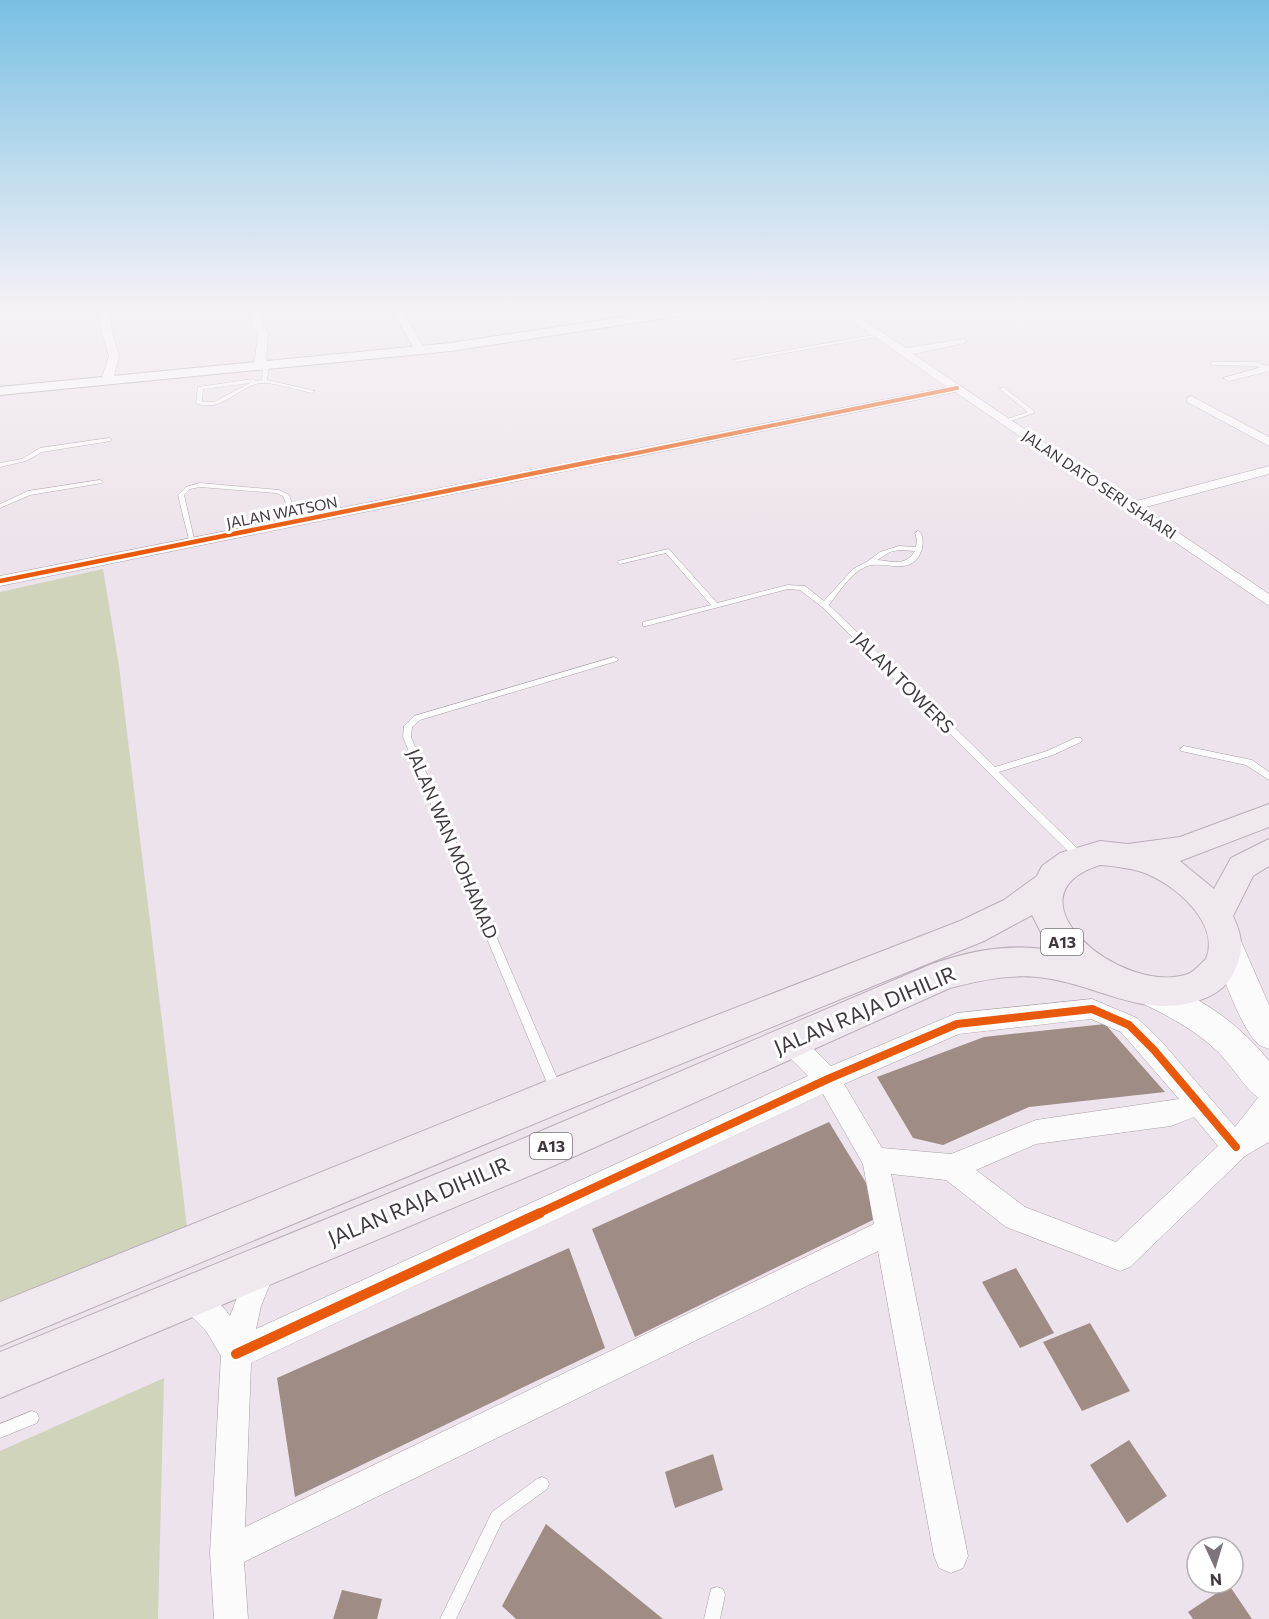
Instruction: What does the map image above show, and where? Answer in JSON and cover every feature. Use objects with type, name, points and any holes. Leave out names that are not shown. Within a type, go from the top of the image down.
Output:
[{"type":"main road","name":"A13","points":[[1123,855],[1183,849],[1269,815]]},
{"type":"main road","name":"A13","points":[[1221,928],[1200,894],[1177,875],[1151,862],[1123,855],[1100,853],[1079,856],[1054,873],[1047,886],[1045,904],[1051,925],[1064,945],[1084,963],[1108,979],[1149,991],[1175,992],[1197,986],[1214,975],[1224,960],[1221,928],[1242,867],[1269,851]]},
{"type":"main road","name":"JALAN RAJA DIHILIR","points":[[0,1324],[558,1095],[972,931],[1016,909],[1047,886]]},
{"type":"main road","points":[[1221,928],[1242,987],[1253,1011],[1269,1034]]},
{"type":"main road","name":"JALAN RAJA DIHILIR","points":[[0,1375],[186,1296],[263,1267],[539,1152],[944,975],[986,963],[1022,960],[1066,966],[1108,979]]},
{"type":"main road","points":[[1149,991],[1192,1012],[1219,1030],[1244,1053],[1269,1088]]},
{"type":"main road","points":[[0,1358],[71,1346]]},
{"type":"street","points":[[0,391],[72,384]]},
{"type":"street","name":"JALAN DATO SERI SHAARI","points":[[950,384],[1269,602]]},
{"type":"street","name":"JALAN WATSON","points":[[0,581],[957,388]]},
{"type":"street","points":[[1191,400],[1269,442]]},
{"type":"street","points":[[1132,507],[1269,470]]},
{"type":"street","points":[[236,1354],[828,1079],[957,1023],[1092,1010],[1129,1025],[1154,1050],[1236,1148]]},
{"type":"street","points":[[791,1043],[828,1079],[875,1160],[951,1556]]},
{"type":"street","points":[[875,1160],[951,1167],[1036,1132],[1171,1114],[1199,1103]]},
{"type":"street","points":[[951,1167],[1016,1217],[1120,1257],[1236,1148],[1269,1103]]},
{"type":"street","points":[[1236,1148],[1269,1128]]},
{"type":"street","points":[[227,1553],[889,1231]]},
{"type":"street","points":[[231,1619],[227,1553],[236,1354],[247,1306],[263,1267]]},
{"type":"street","points":[[186,1296],[209,1310],[220,1324],[236,1354]]},
{"type":"lane","points":[[234,384],[200,388],[199,403],[214,404],[249,384]]},
{"type":"lane","points":[[276,384],[312,391]]},
{"type":"lane","points":[[1003,389],[1032,412],[1006,421]]},
{"type":"lane","points":[[0,465],[24,460],[40,450],[110,440]]},
{"type":"lane","points":[[0,506],[28,494],[100,482]]},
{"type":"lane","points":[[192,543],[181,495],[194,486],[277,491],[286,495],[296,522]]},
{"type":"lane","points":[[871,562],[906,564],[914,559],[919,549],[921,540],[918,533]]},
{"type":"lane","points":[[825,605],[860,566],[871,562],[887,550],[919,549]]},
{"type":"lane","points":[[620,562],[668,551],[716,606]]},
{"type":"lane","name":"JALAN TOWERS","points":[[646,624],[796,586],[825,605],[1079,856]]},
{"type":"lane","name":"JALAN WAN MOHAMAD","points":[[558,1095],[407,737],[408,726],[417,718],[614,659]]},
{"type":"lane","points":[[993,771],[1050,753],[1078,740]]},
{"type":"lane","points":[[1184,749],[1249,762],[1269,777]]},
{"type":"lane","points":[[0,1431],[32,1418]]},
{"type":"lane","points":[[448,1619],[496,1517],[542,1484]]},
{"type":"lane","points":[[712,1619],[717,1594]]},
{"type":"green space","points":[[103,569],[119,666],[187,1227],[0,1301],[0,592]]},
{"type":"green space","points":[[164,1378],[158,1619],[0,1619],[0,1451]]},
{"type":"building","points":[[1105,1024],[1165,1092],[1029,1107],[943,1145],[913,1138],[877,1077],[984,1037]]},
{"type":"building","points":[[829,1122],[885,1214],[635,1337],[592,1229]]},
{"type":"building","points":[[569,1248],[605,1348],[295,1497],[277,1378]]},
{"type":"building","points":[[1016,1268],[1054,1333],[1020,1348],[982,1282]]},
{"type":"building","points":[[1090,1323],[1130,1391],[1082,1411],[1043,1342]]},
{"type":"building","points":[[1129,1440],[1167,1496],[1127,1523],[1090,1465]]},
{"type":"building","points":[[713,1454],[723,1490],[675,1508],[665,1472]]},
{"type":"building","points":[[546,1524],[663,1619],[516,1619],[502,1606]]},
{"type":"building","points":[[342,1590],[382,1599],[377,1619],[333,1619]]},
{"type":"building","points":[[1214,1595],[1236,1595],[1252,1619],[1193,1619],[1188,1612]]},
{"type":"cycle path","points":[[0,581],[957,388]]},
{"type":"cycle path","points":[[236,1354],[828,1079],[957,1024],[1092,1009],[1129,1025],[1154,1050],[1236,1147]]}]
